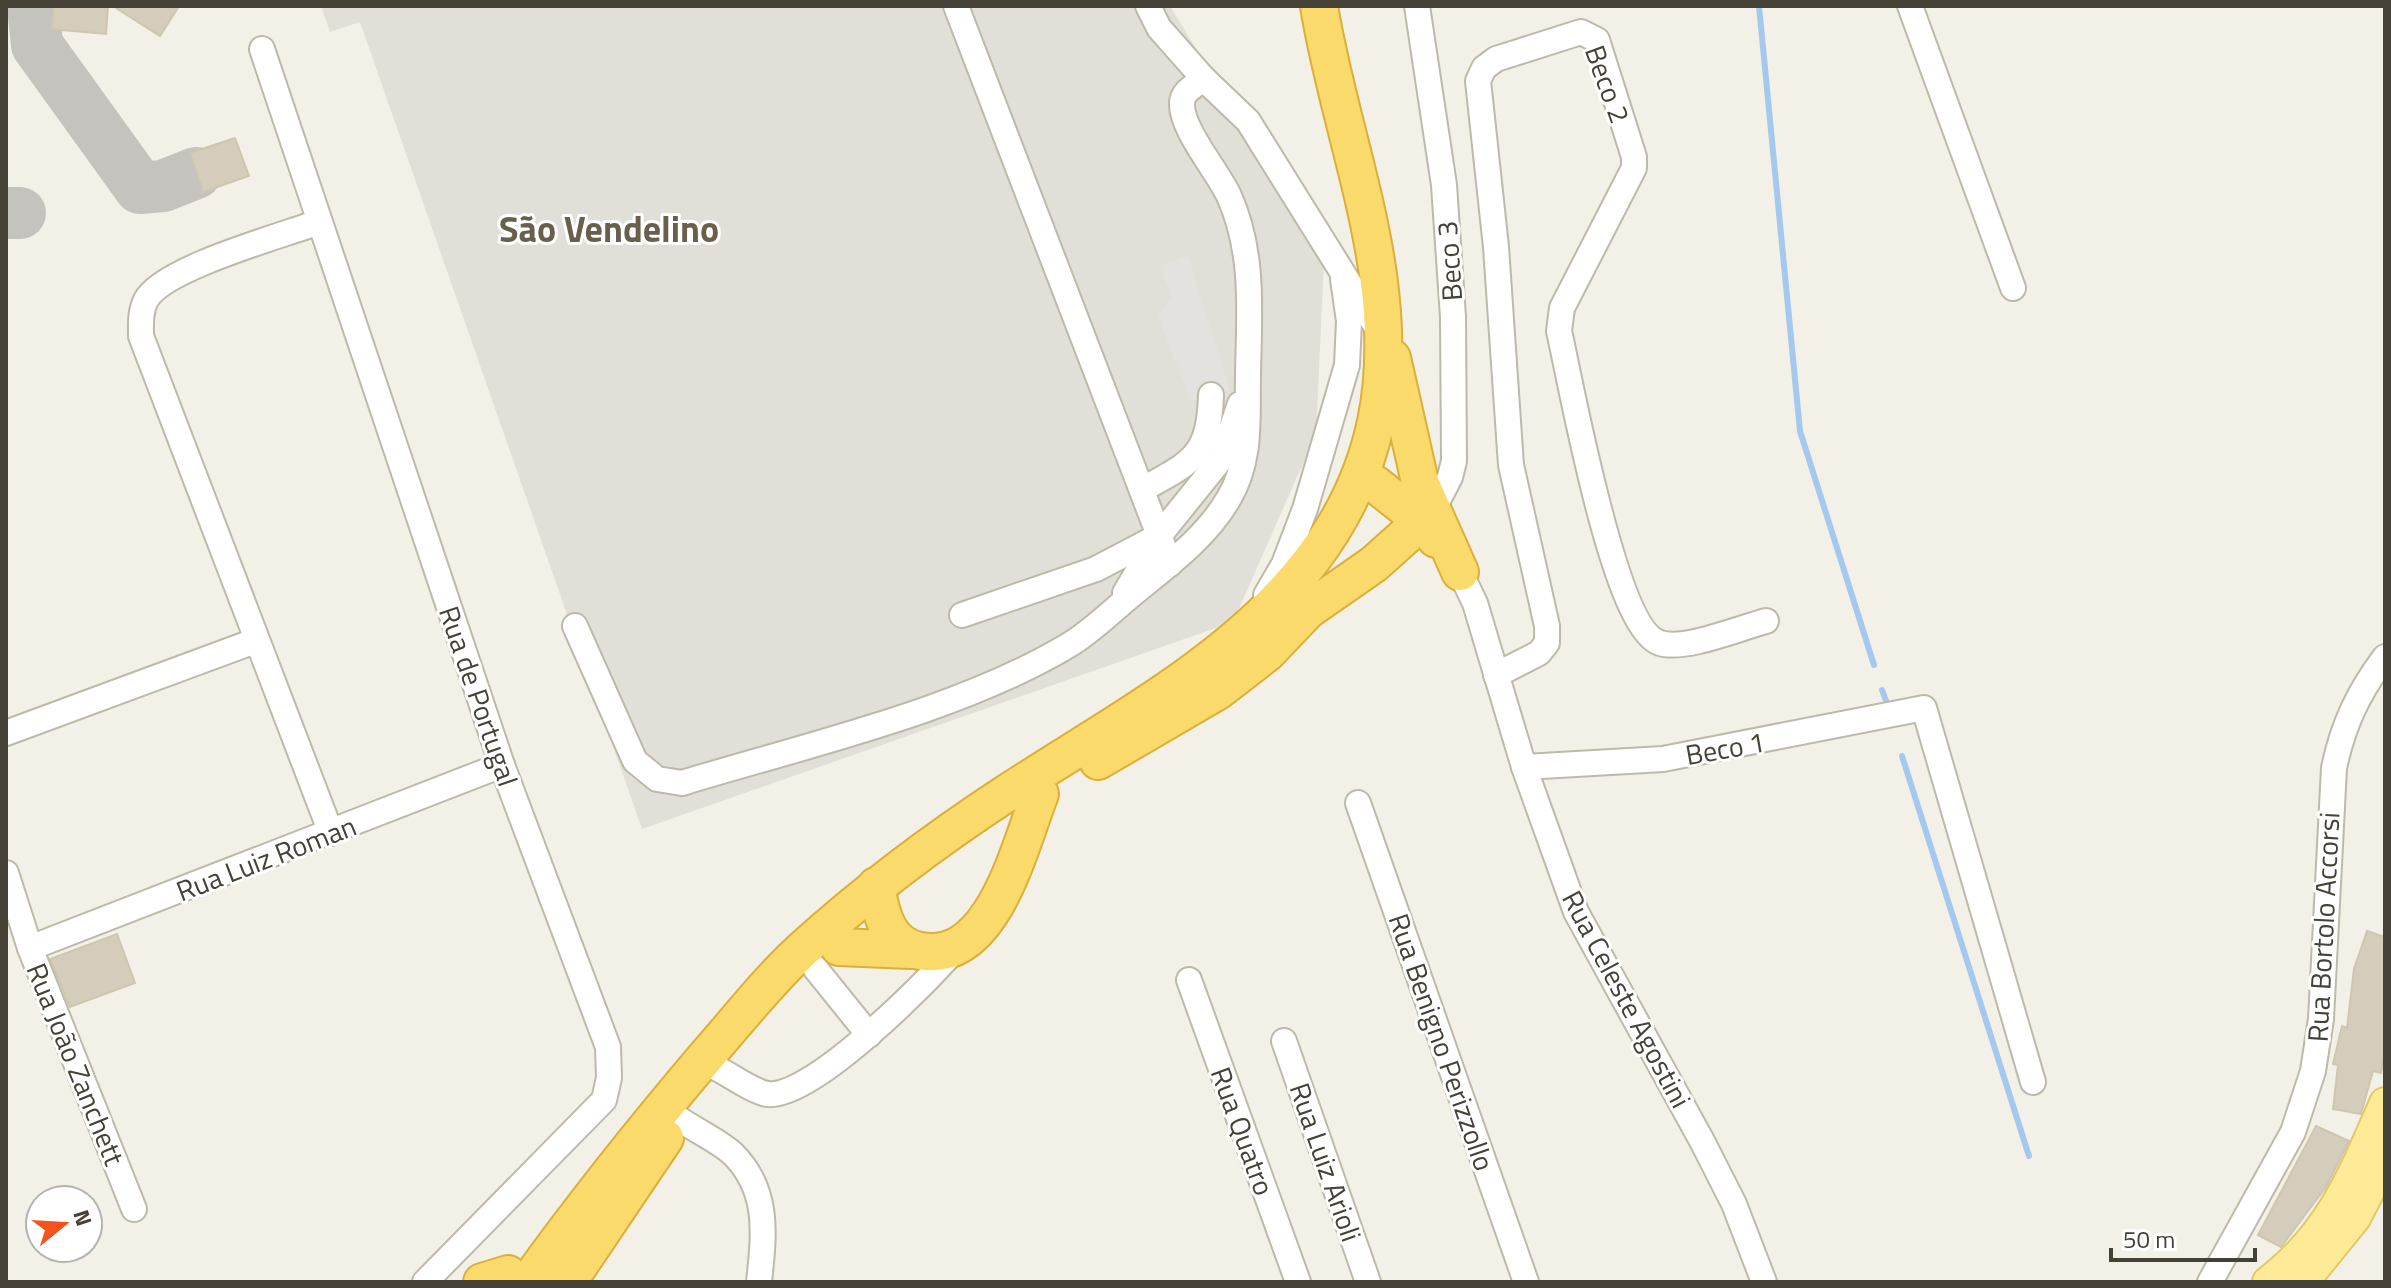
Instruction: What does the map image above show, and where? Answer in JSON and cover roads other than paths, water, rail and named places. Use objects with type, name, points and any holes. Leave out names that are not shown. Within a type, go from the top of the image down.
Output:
[{"type":"highway","points":[[505,1280],[579,1211],[770,983],[1002,796],[1203,666],[1243,634],[1295,584],[1323,549],[1359,477],[1376,421],[1384,340],[1374,249],[1319,6]]},
{"type":"highway","points":[[1308,610],[1375,484],[1389,433],[1401,312],[1393,246],[1347,56],[1339,6]]},
{"type":"highway","points":[[1384,340],[1397,373],[1428,517],[1460,572]]},
{"type":"highway","points":[[1375,484],[1428,517]]},
{"type":"highway","points":[[568,1282],[679,1119],[718,1069],[827,957],[878,898],[926,871],[1040,794],[1218,691],[1267,653],[1308,610],[1374,564],[1428,517]]},
{"type":"highway","points":[[1374,564],[1432,560],[1460,572]]},
{"type":"highway","points":[[827,957],[910,950],[934,954],[954,951],[975,937],[993,910],[1040,794]]},
{"type":"highway","points":[[878,898],[894,940],[910,950]]},
{"type":"main road","points":[[2268,1282],[2310,1246],[2349,1185],[2385,1103]]},
{"type":"main road","points":[[2303,1282],[2355,1218],[2383,1169]]},
{"type":"street","points":[[956,6],[1170,564]]},
{"type":"street","points":[[1148,6],[1159,28],[1204,79],[1248,121],[1384,340]]},
{"type":"street","name":"Beco 3","points":[[1417,6],[1444,185],[1453,317],[1454,461],[1450,477],[1428,517]]},
{"type":"street","points":[[1910,6],[2013,288]]},
{"type":"street","name":"Beco 2","points":[[1496,675],[1539,653],[1547,643],[1547,626],[1511,465],[1496,247],[1478,81],[1484,68],[1496,59],[1581,32],[1597,40],[1634,157],[1634,168],[1562,308],[1559,331],[1609,552],[1643,633],[1657,643],[1673,646],[1766,621]]},
{"type":"street","name":"Rua de Portugal","points":[[262,49],[502,765],[608,1047],[609,1078],[604,1100],[425,1282]]},
{"type":"street","points":[[575,626],[635,761],[657,779],[682,783],[967,695],[1070,644],[1170,564],[1212,522],[1241,474],[1248,444],[1250,277],[1243,234],[1230,197],[1185,120],[1181,104],[1185,94],[1204,79]]},
{"type":"street","points":[[319,222],[188,269],[162,283],[147,297],[141,312],[141,336],[255,641],[331,833]]},
{"type":"street","points":[[1243,634],[1284,564],[1347,365],[1349,321],[1340,265]]},
{"type":"street","points":[[1117,606],[1159,536],[1221,459],[1233,430],[1248,375]]},
{"type":"street","points":[[1143,489],[1190,464],[1204,445],[1210,426],[1211,395]]},
{"type":"street","points":[[962,615],[1096,569],[1159,536]]},
{"type":"street","name":"Rua Celeste Agostini","points":[[1460,572],[1475,603],[1524,767],[1576,912],[1702,1141],[1734,1204],[1764,1282]]},
{"type":"street","points":[[6,733],[255,641]]},
{"type":"street","name":"Rua Bortolo Accorsi","points":[[2210,1282],[2293,1132],[2313,1071],[2321,1019],[2334,768],[2341,732],[2356,699],[2385,657]]},
{"type":"street","name":"Beco 1","points":[[1524,767],[1663,759],[1924,708],[2033,1082]]},
{"type":"street","name":"Rua Luiz Roman","points":[[30,948],[502,765]]},
{"type":"street","name":"Rua Benigno Perizzollo","points":[[1358,803],[1526,1282]]},
{"type":"street","name":"Rua João Zanchett","points":[[6,873],[11,900],[134,1209]]},
{"type":"street","points":[[718,1069],[766,1094],[795,1088],[869,1035],[915,995],[954,951]]},
{"type":"street","points":[[827,957],[869,1035]]},
{"type":"street","name":"Rua Quatro","points":[[1189,980],[1298,1282]]},
{"type":"street","name":"Rua Luiz Arioli","points":[[1284,1041],[1368,1282]]},
{"type":"street","points":[[679,1119],[732,1153],[762,1204],[765,1225],[759,1282]]},
{"type":"street","points":[[2349,1185],[2383,1169]]},
{"type":"waterway","points":[[1759,6],[1800,431],[1874,665]]},
{"type":"waterway","points":[[1882,690],[1889,709]]},
{"type":"waterway","points":[[1902,756],[2029,1156]]},
{"type":"district","name":"São Vendelino","points":[[609,228]]}]
